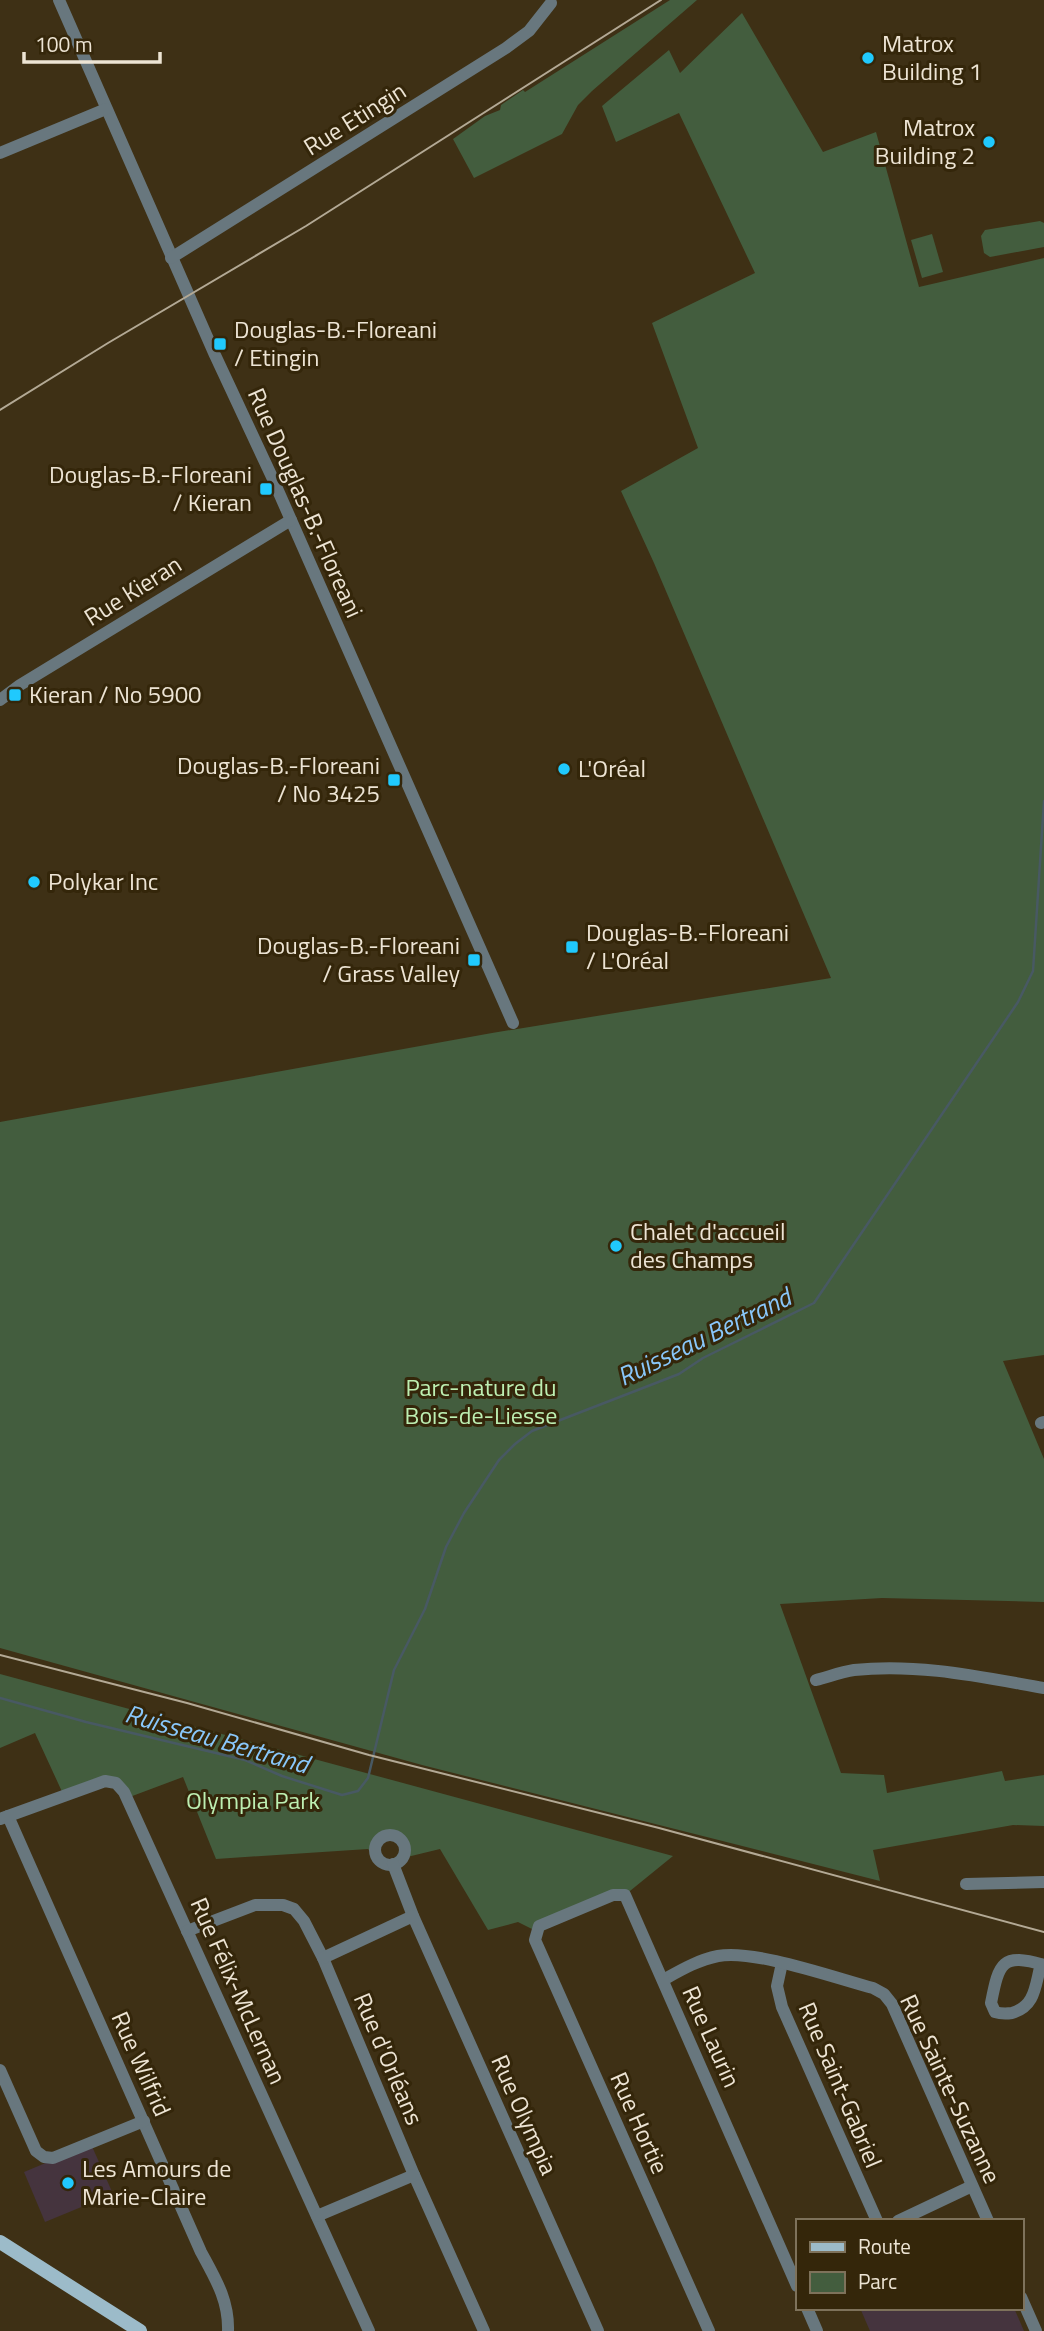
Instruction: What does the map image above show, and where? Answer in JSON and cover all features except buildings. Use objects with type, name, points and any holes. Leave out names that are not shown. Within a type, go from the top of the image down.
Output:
[{"type":"main road","points":[[0,2242],[140,2331]]},
{"type":"street","name":"Rue Douglas-B.-Floreani","points":[[59,0],[513,1023]]},
{"type":"street","name":"Rue Etingin","points":[[172,258],[506,48],[529,31],[551,3]]},
{"type":"street","points":[[0,153],[106,109]]},
{"type":"street","name":"Rue Kieran","points":[[0,700],[16,687],[291,520]]},
{"type":"street","points":[[816,1680],[852,1670],[908,1668],[958,1673],[1044,1688]]},
{"type":"street","name":"Rue Félix-McLernan","points":[[4,1817],[105,1781],[116,1783],[124,1792],[369,2331]]},
{"type":"street","name":"Rue Wilfrid","points":[[4,1817],[144,2121],[201,2252],[221,2287],[228,2331]]},
{"type":"street","name":"Rue Olympia","points":[[393,1864],[413,1916],[598,2331]]},
{"type":"street","points":[[966,1884],[1044,1882]]},
{"type":"street","name":"Rue Laurin","points":[[536,1931],[539,1926],[612,1895],[625,1895],[796,2284]]},
{"type":"street","name":"Rue d'Orléans","points":[[187,1931],[255,1905],[283,1905],[294,1909],[304,1921],[323,1958],[414,2175],[484,2331]]},
{"type":"street","points":[[323,1958],[413,1916]]},
{"type":"street","name":"Rue Hortie","points":[[536,1931],[535,1940],[709,2331]]},
{"type":"street","name":"Rue Sainte-Suzanne","points":[[663,1980],[688,1966],[720,1955],[739,1954],[873,1988],[884,1994],[892,2004],[987,2219]]},
{"type":"street","points":[[1010,1959],[1017,1959],[1043,1964],[1027,2006],[1007,2014],[995,2012],[991,2003],[1004,1964],[1010,1959]]},
{"type":"street","name":"Rue Saint-Gabriel","points":[[782,1963],[777,1986],[782,2007],[876,2219]]},
{"type":"street","points":[[0,2070],[36,2151],[44,2157],[53,2158],[144,2121]]},
{"type":"street","points":[[317,2216],[414,2175]]},
{"type":"street","points":[[902,2219],[972,2186]]},
{"type":"street","points":[[1023,2302],[1036,2331]]},
{"type":"street","points":[[808,2310],[817,2331]]},
{"type":"shaded area","name":"Les Amours de Marie-Claire","points":[[91,2144],[113,2194],[45,2222],[24,2172]]},
{"type":"shaded area","points":[[861,2310],[1015,2310],[1024,2331],[870,2331]]},
{"type":"green space","points":[[670,0],[697,0],[592,91],[578,105],[562,134],[474,178],[453,139],[485,116],[500,110],[501,105],[523,90],[525,92]]},
{"type":"green space","name":"Parc-nature du Bois-de-Liesse","points":[[742,13],[823,152],[876,132],[919,287],[1044,258],[1044,1355],[1003,1361],[1044,1459],[1044,1602],[882,1598],[780,1604],[841,1773],[884,1775],[887,1793],[1002,1771],[1005,1781],[1044,1775],[1044,1826],[1013,1825],[873,1850],[880,1881],[422,1765],[0,1648],[0,1122],[492,1033],[831,978],[621,491],[698,448],[652,323],[755,273],[679,113],[616,142],[602,106],[669,50],[680,73]]},
{"type":"green space","points":[[1040,221],[1044,223],[1044,247],[990,257],[984,253],[981,236],[985,230]]},
{"type":"green space","points":[[932,234],[943,272],[922,278],[911,240]]},
{"type":"green space","name":"Olympia Park","points":[[0,1674],[673,1856],[625,1895],[536,1931],[518,1922],[488,1930],[440,1849],[403,1858],[403,1844],[393,1835],[384,1836],[376,1845],[375,1853],[380,1861],[368,1849],[216,1859],[183,1777],[127,1798],[116,1783],[64,1796],[35,1733],[0,1748]]},
{"type":"waterway","name":"Ruisseau Bertrand","points":[[0,1698],[86,1722],[245,1760],[282,1776],[342,1795],[358,1791],[368,1778],[394,1670],[425,1609],[446,1547],[464,1513],[499,1460],[532,1431],[679,1374],[703,1358],[814,1303],[1018,1002],[1033,971],[1044,801]]},
{"type":"tram line","points":[[0,410],[306,226],[661,0]]},
{"type":"tram line","points":[[0,1655],[1044,1932]]},
{"type":"place","name":"Matrox Building 1","points":[[868,58]]},
{"type":"place","name":"Matrox Building 2","points":[[989,142]]},
{"type":"place","name":"Douglas-B.-Floreani / Etingin","points":[[220,344]]},
{"type":"place","name":"Douglas-B.-Floreani / Kieran","points":[[266,489]]},
{"type":"place","name":"Kieran / No 5900","points":[[15,695]]},
{"type":"place","name":"L'Oréal","points":[[564,769]]},
{"type":"place","name":"Douglas-B.-Floreani / No 3425","points":[[394,780]]},
{"type":"place","name":"Polykar Inc","points":[[34,882]]},
{"type":"place","name":"Douglas-B.-Floreani / L'Oréal","points":[[572,947]]},
{"type":"place","name":"Douglas-B.-Floreani / Grass Valley","points":[[474,960]]},
{"type":"place","name":"Chalet d'accueil des Champs","points":[[616,1246]]},
{"type":"place","name":"Les Amours de Marie-Claire","points":[[68,2183]]}]
